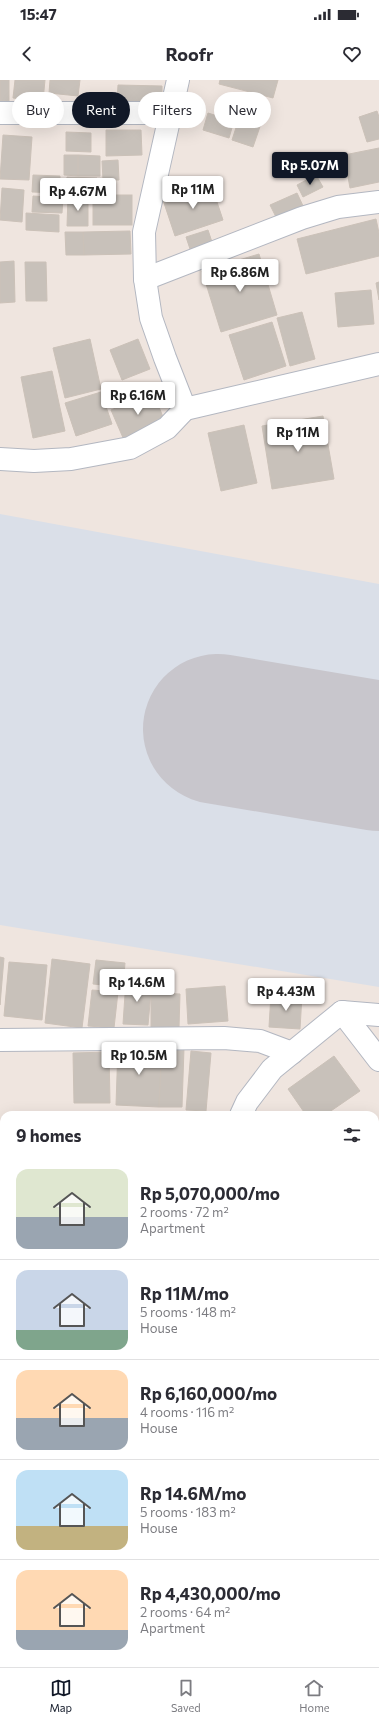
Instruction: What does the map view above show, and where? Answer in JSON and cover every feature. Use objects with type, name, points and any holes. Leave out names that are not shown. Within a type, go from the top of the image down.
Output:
[{"type":"street","points":[[175,92],[178,80]]},
{"type":"street","points":[[0,113],[138,113]]},
{"type":"street","points":[[167,128],[144,232],[145,279],[151,318],[185,409]]},
{"type":"street","points":[[145,279],[302,218],[338,207],[379,202]]},
{"type":"street","points":[[0,459],[34,461],[71,459],[130,448],[167,428],[185,409],[379,364]]},
{"type":"street","points":[[243,1111],[247,1102],[272,1069],[342,1012],[379,1015]]},
{"type":"street","points":[[342,1012],[379,1060]]},
{"type":"street","points":[[0,1040],[224,1038],[260,1041],[292,1053]]},
{"type":"shaded area","points":[[0,514],[379,584],[379,987],[0,925]]},
{"type":"building","points":[[0,80],[9,80],[9,110],[0,110]]},
{"type":"building","points":[[15,80],[45,80],[44,92],[14,92]]},
{"type":"building","points":[[50,80],[80,80],[78,92],[72,92],[72,95],[64,95],[64,92],[49,92]]},
{"type":"building","points":[[220,80],[278,80],[273,98],[271,97],[271,92],[250,92],[219,84]]},
{"type":"building","points":[[118,85],[162,86],[162,92],[138,92],[138,102],[130,102],[130,92],[118,92]]},
{"type":"building","points":[[377,111],[379,117],[379,139],[367,142],[359,117]]},
{"type":"building","points":[[208,113],[214,115],[214,128],[232,128],[229,138],[203,130],[204,128],[206,128]]},
{"type":"building","points":[[236,128],[260,128],[253,147],[232,140]]},
{"type":"building","points":[[106,130],[141,130],[142,155],[106,156]]},
{"type":"building","points":[[66,132],[91,133],[91,152],[66,151]]},
{"type":"building","points":[[3,135],[32,137],[29,180],[0,179]]},
{"type":"building","points":[[379,148],[379,182],[350,188],[344,155]]},
{"type":"building","points":[[64,155],[78,155],[78,176],[64,175]]},
{"type":"building","points":[[78,155],[100,156],[100,176],[78,176]]},
{"type":"building","points":[[118,160],[119,180],[103,180],[102,161]]},
{"type":"building","points":[[33,175],[60,176],[60,193],[32,192]]},
{"type":"building","points":[[316,175],[323,187],[303,197],[297,185]]},
{"type":"building","points":[[67,177],[97,178],[96,195],[66,194]]},
{"type":"building","points":[[211,184],[223,220],[175,236],[163,200]]},
{"type":"building","points":[[2,188],[24,190],[22,222],[0,220]]},
{"type":"building","points":[[297,193],[304,208],[277,219],[270,205]]},
{"type":"building","points":[[93,195],[132,195],[132,225],[93,225]]},
{"type":"building","points":[[33,196],[63,198],[62,213],[32,212]]},
{"type":"building","points":[[68,197],[88,198],[88,226],[67,226]]},
{"type":"building","points":[[26,213],[59,215],[59,232],[26,230]]},
{"type":"building","points":[[376,219],[379,233],[379,256],[306,274],[297,239]]},
{"type":"building","points":[[208,230],[214,248],[192,255],[186,237]]},
{"type":"building","points":[[130,231],[131,254],[84,255],[83,232]]},
{"type":"building","points":[[65,232],[83,232],[84,255],[66,255]]},
{"type":"building","points":[[259,254],[277,315],[221,332],[202,271]]},
{"type":"building","points":[[14,261],[15,302],[0,303],[0,262]]},
{"type":"building","points":[[25,262],[46,262],[47,301],[26,301]]},
{"type":"building","points":[[379,282],[379,300],[376,283]]},
{"type":"building","points":[[371,290],[374,324],[338,327],[335,293]]},
{"type":"building","points":[[302,312],[315,359],[290,366],[277,318]]},
{"type":"building","points":[[272,322],[286,366],[244,380],[229,335]]},
{"type":"building","points":[[90,339],[101,389],[65,398],[53,348]]},
{"type":"building","points":[[138,339],[150,369],[122,380],[110,350]]},
{"type":"building","points":[[52,371],[65,431],[33,438],[21,377]]},
{"type":"building","points":[[101,392],[112,424],[76,436],[65,403]]},
{"type":"building","points":[[153,392],[165,422],[124,440],[111,410]]},
{"type":"building","points":[[323,416],[334,479],[272,489],[262,426]]},
{"type":"building","points":[[244,425],[257,483],[221,491],[208,433]]},
{"type":"building","points":[[0,957],[4,958],[0,1005]]},
{"type":"building","points":[[52,959],[90,964],[82,1028],[45,1023]]},
{"type":"building","points":[[96,960],[125,963],[123,987],[93,984]]},
{"type":"building","points":[[9,962],[47,965],[42,1020],[4,1016]]},
{"type":"building","points":[[126,980],[152,982],[148,1025],[123,1024]]},
{"type":"building","points":[[225,986],[228,1021],[188,1024],[186,989]]},
{"type":"building","points":[[92,990],[118,992],[114,1028],[88,1026]]},
{"type":"building","points":[[151,993],[180,994],[179,1028],[151,1027]]},
{"type":"building","points":[[271,994],[302,996],[300,1029],[269,1027]]},
{"type":"building","points":[[118,1046],[162,1047],[159,1107],[116,1105]]},
{"type":"building","points":[[162,1047],[184,1048],[182,1107],[159,1107]]},
{"type":"building","points":[[191,1051],[211,1053],[206,1111],[186,1110]]},
{"type":"building","points":[[109,1052],[110,1103],[74,1103],[73,1053]]},
{"type":"building","points":[[334,1056],[360,1091],[331,1111],[303,1111],[288,1089]]},
{"type":"runway","points":[[218,729],[379,756]]}]
